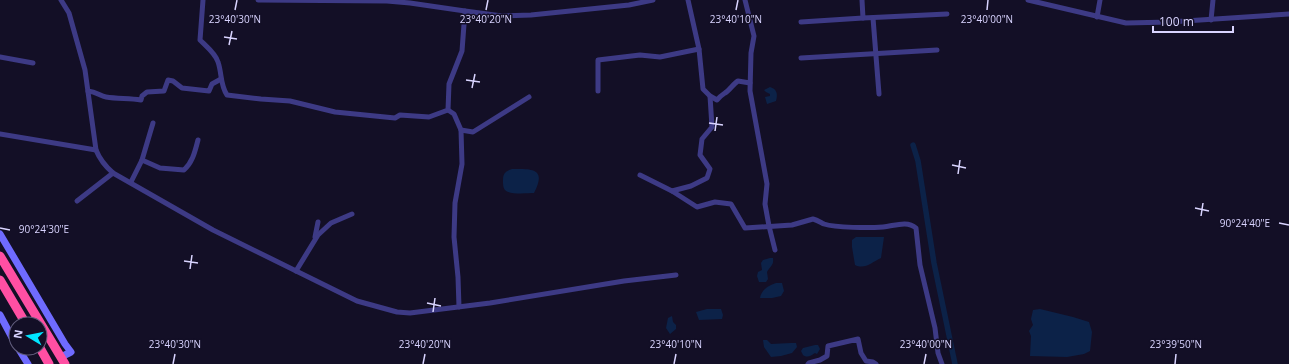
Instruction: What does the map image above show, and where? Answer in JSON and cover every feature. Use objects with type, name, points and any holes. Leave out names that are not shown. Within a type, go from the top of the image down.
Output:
[{"type":"highway","points":[[0,256],[65,359]]},
{"type":"highway","points":[[0,280],[21,316]]},
{"type":"main road","points":[[0,234],[71,352],[65,359]]},
{"type":"main road","points":[[0,315],[8,330]]},
{"type":"street","points":[[61,0],[69,13],[85,70],[96,150],[99,158],[113,172],[213,230],[357,301],[397,312],[410,313],[676,275]]},
{"type":"street","points":[[203,0],[200,40],[218,61],[221,79],[227,95],[261,100],[290,101],[335,112],[395,118],[400,115],[429,117],[448,110]]},
{"type":"street","points":[[258,0],[410,1],[465,12],[502,16],[621,6],[653,0]]},
{"type":"street","points":[[688,0],[698,49],[703,89],[717,100],[720,95],[727,92],[730,86],[738,81],[750,83]]},
{"type":"street","points":[[745,0],[754,36],[751,53],[750,91],[767,184],[765,204],[775,250]]},
{"type":"street","points":[[862,0],[863,18]]},
{"type":"street","points":[[1028,0],[1126,23],[1211,20],[1289,14]]},
{"type":"street","points":[[1097,17],[1100,0]]},
{"type":"street","points":[[1211,20],[1213,0]]},
{"type":"street","points":[[448,110],[448,84],[462,50],[465,12]]},
{"type":"street","points":[[801,22],[946,14]]},
{"type":"street","points":[[873,18],[878,94]]},
{"type":"street","points":[[598,91],[598,60],[640,55],[660,57],[698,49]]},
{"type":"street","points":[[801,58],[937,50]]},
{"type":"street","points":[[0,57],[33,63]]},
{"type":"street","points":[[88,91],[112,98],[141,100],[142,96],[147,92],[164,91],[168,80],[173,81],[182,88],[209,91],[212,84],[221,79]]},
{"type":"street","points":[[461,130],[473,132],[529,96]]},
{"type":"street","points":[[672,191],[691,186],[707,178],[710,169],[700,155],[702,139],[712,127],[710,96]]},
{"type":"street","points":[[448,110],[454,114],[461,130],[462,164],[455,203],[454,237],[459,307]]},
{"type":"street","points":[[131,182],[142,160],[153,123]]},
{"type":"street","points":[[0,134],[96,150]]},
{"type":"street","points":[[142,160],[160,168],[184,170],[189,166],[198,140]]},
{"type":"street","points":[[77,201],[113,172]]},
{"type":"street","points":[[640,175],[672,191],[697,207],[715,202],[731,204],[745,228],[792,225],[813,219],[825,224],[844,227],[882,227],[904,224],[913,225],[916,228],[920,265],[935,328],[938,353],[942,364]]},
{"type":"street","points":[[296,270],[318,235],[331,223],[352,214]]},
{"type":"street","points":[[315,240],[318,222]]},
{"type":"street","points":[[808,364],[827,356],[828,346],[858,339],[866,361],[876,364]]},
{"type":"water","points":[[770,87],[776,90],[777,98],[776,101],[767,104],[765,97],[770,96],[770,94],[764,90]]},
{"type":"water","points":[[512,169],[526,169],[538,174],[538,185],[534,193],[514,193],[507,192],[505,190],[503,184],[504,174]]},
{"type":"water","points":[[856,237],[884,237],[881,258],[862,267],[855,265],[852,240]]},
{"type":"water","points":[[773,258],[773,261],[767,272],[768,279],[766,282],[759,282],[757,276],[758,272],[762,270],[761,263],[763,260]]},
{"type":"water","points":[[776,283],[782,283],[784,291],[781,296],[760,298],[766,288]]},
{"type":"water","points":[[707,309],[721,309],[723,315],[722,319],[699,320],[696,312]]},
{"type":"water","points":[[1040,309],[1089,322],[1092,332],[1090,351],[1084,354],[1067,357],[1030,356],[1031,336],[1029,331],[1033,325],[1031,319],[1033,310]]},
{"type":"water","points":[[672,316],[676,329],[670,334],[666,328],[668,318]]},
{"type":"water","points":[[763,340],[767,340],[771,344],[796,343],[797,347],[792,353],[771,357],[764,347]]},
{"type":"water","points":[[818,345],[820,349],[817,354],[815,353],[810,356],[803,355],[801,351],[803,348]]},
{"type":"waterway","points":[[913,145],[918,161],[934,263],[955,364]]}]
